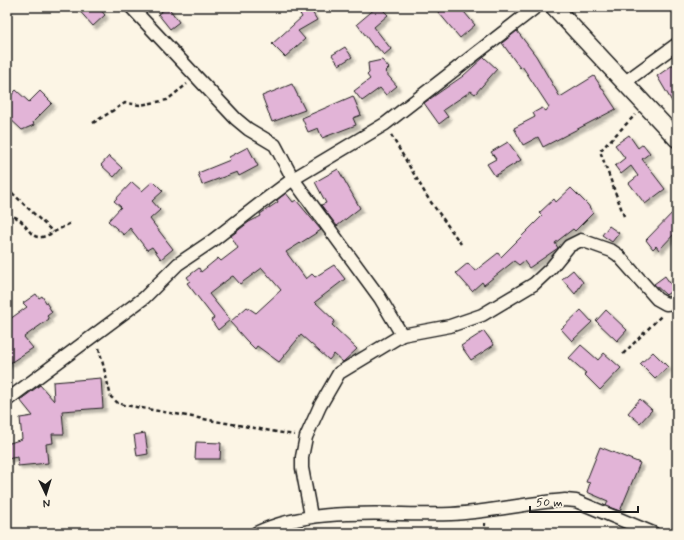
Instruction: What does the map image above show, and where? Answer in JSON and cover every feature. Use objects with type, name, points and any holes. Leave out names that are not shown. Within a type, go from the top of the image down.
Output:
[{"type":"street","points":[[131,7],[236,119],[248,129],[275,145],[293,179],[380,298],[402,335]]},
{"type":"street","points":[[7,400],[144,298],[178,264],[212,241],[293,179],[385,124],[536,7]]},
{"type":"street","points":[[554,7],[677,139]]},
{"type":"street","points":[[625,82],[677,44]]},
{"type":"street","points":[[311,516],[302,468],[302,457],[306,436],[320,406],[339,373],[402,335],[450,326],[482,315],[534,284],[551,268],[569,246],[581,240],[612,251],[657,299],[664,304],[674,304]]},
{"type":"street","points":[[257,533],[280,523],[311,516],[452,514],[566,500],[576,501],[653,533]]},
{"type":"path","points":[[93,123],[125,103],[141,105],[166,100],[196,76]]},
{"type":"path","points":[[624,216],[600,152],[646,105]]},
{"type":"path","points":[[385,124],[428,198],[461,244]]},
{"type":"path","points":[[7,188],[53,232]]},
{"type":"path","points":[[7,216],[14,215],[19,218],[35,236],[42,237],[70,222]]},
{"type":"path","points":[[623,354],[674,304]]},
{"type":"path","points":[[95,335],[111,397],[119,404],[306,436]]},
{"type":"building","points":[[76,7],[98,7],[105,15],[93,26]]},
{"type":"building","points":[[168,7],[179,22],[170,29],[158,14]]},
{"type":"building","points":[[296,7],[309,7],[317,20],[298,31],[305,39],[285,57],[272,44],[302,17]]},
{"type":"building","points":[[377,7],[380,7],[388,15],[374,27],[391,49],[384,55],[376,46],[374,47],[357,24]]},
{"type":"building","points":[[434,7],[460,7],[475,25],[460,38]]},
{"type":"building","points":[[517,31],[536,56],[560,97],[594,76],[616,109],[543,147],[538,137],[523,145],[514,128],[535,117],[533,113],[542,108],[546,111],[549,107],[522,66],[520,68],[502,43]]},
{"type":"building","points":[[345,47],[352,57],[339,65],[332,55]]},
{"type":"building","points":[[484,57],[497,69],[475,94],[471,91],[443,110],[448,117],[439,124],[424,103],[463,76]]},
{"type":"building","points":[[382,60],[389,68],[385,72],[397,86],[386,95],[380,88],[362,101],[354,91],[370,79],[367,75],[369,73],[368,63]]},
{"type":"building","points":[[677,62],[677,110],[657,76]]},
{"type":"building","points":[[292,84],[305,110],[272,122],[262,96]]},
{"type":"building","points":[[16,90],[29,102],[40,91],[52,103],[33,122],[34,125],[22,130],[7,116],[7,100]]},
{"type":"building","points":[[353,96],[361,115],[353,118],[356,125],[322,138],[318,128],[308,132],[302,118]]},
{"type":"building","points":[[629,135],[638,148],[643,144],[650,153],[642,159],[665,189],[645,204],[629,183],[638,176],[631,166],[621,174],[615,166],[625,158],[615,145]]},
{"type":"building","points":[[508,142],[521,160],[495,176],[487,164],[496,159],[491,152]]},
{"type":"building","points":[[248,147],[258,166],[239,176],[237,172],[202,185],[198,173],[230,160],[229,157]]},
{"type":"building","points":[[109,156],[122,168],[114,177],[101,165]]},
{"type":"building","points":[[338,169],[360,208],[337,226],[321,205],[326,203],[315,182]]},
{"type":"building","points":[[153,181],[163,191],[152,201],[160,210],[150,219],[173,249],[161,259],[152,247],[147,250],[130,228],[124,235],[108,221],[121,207],[114,201],[132,182],[142,191]]},
{"type":"building","points":[[571,188],[588,205],[593,213],[575,231],[573,229],[555,243],[558,248],[529,268],[524,261],[519,265],[514,261],[484,285],[482,282],[472,291],[456,273],[468,263],[475,271],[498,253],[501,257],[542,216],[539,213],[554,199],[556,202]]},
{"type":"building","points":[[286,193],[293,202],[296,200],[321,230],[286,252],[306,279],[312,274],[315,277],[334,265],[345,279],[315,302],[335,321],[332,325],[357,349],[343,362],[334,354],[329,360],[301,335],[279,362],[257,346],[255,349],[230,322],[247,307],[256,313],[281,290],[262,268],[240,284],[233,276],[209,294],[230,320],[218,330],[211,320],[214,318],[187,283],[190,281],[187,277],[199,268],[201,272],[218,258],[221,261],[238,248],[231,236],[249,222],[261,216],[260,214],[278,202],[277,200]]},
{"type":"building","points":[[677,208],[677,231],[659,250],[656,246],[653,249],[646,240]]},
{"type":"building","points":[[609,226],[619,233],[612,242],[602,235]]},
{"type":"building","points":[[573,270],[583,282],[575,294],[562,279]]},
{"type":"building","points":[[665,276],[674,289],[666,295],[654,284]]},
{"type":"building","points":[[36,294],[39,298],[42,296],[52,312],[47,316],[49,319],[24,337],[33,348],[7,365],[7,321],[27,307],[23,303]]},
{"type":"building","points":[[581,310],[592,322],[572,341],[561,329]]},
{"type":"building","points":[[606,310],[627,330],[617,341],[596,321]]},
{"type":"building","points":[[484,331],[494,345],[471,360],[461,346]]},
{"type":"building","points":[[581,345],[598,360],[604,353],[621,368],[600,390],[584,374],[586,373],[569,358]]},
{"type":"building","points":[[653,352],[668,367],[655,379],[640,364]]},
{"type":"building","points":[[101,378],[103,408],[62,411],[64,434],[52,434],[53,443],[46,444],[48,463],[18,466],[17,457],[7,459],[7,444],[22,439],[20,418],[33,416],[20,400],[40,385],[54,401],[53,382]]},
{"type":"building","points":[[640,399],[652,410],[640,423],[628,413]]},
{"type":"building","points":[[145,433],[148,454],[137,456],[134,435]]},
{"type":"building","points":[[196,442],[221,443],[220,459],[195,459]]},
{"type":"building","points":[[600,447],[640,463],[620,511],[606,506],[608,501],[587,492],[590,483],[586,482]]}]
